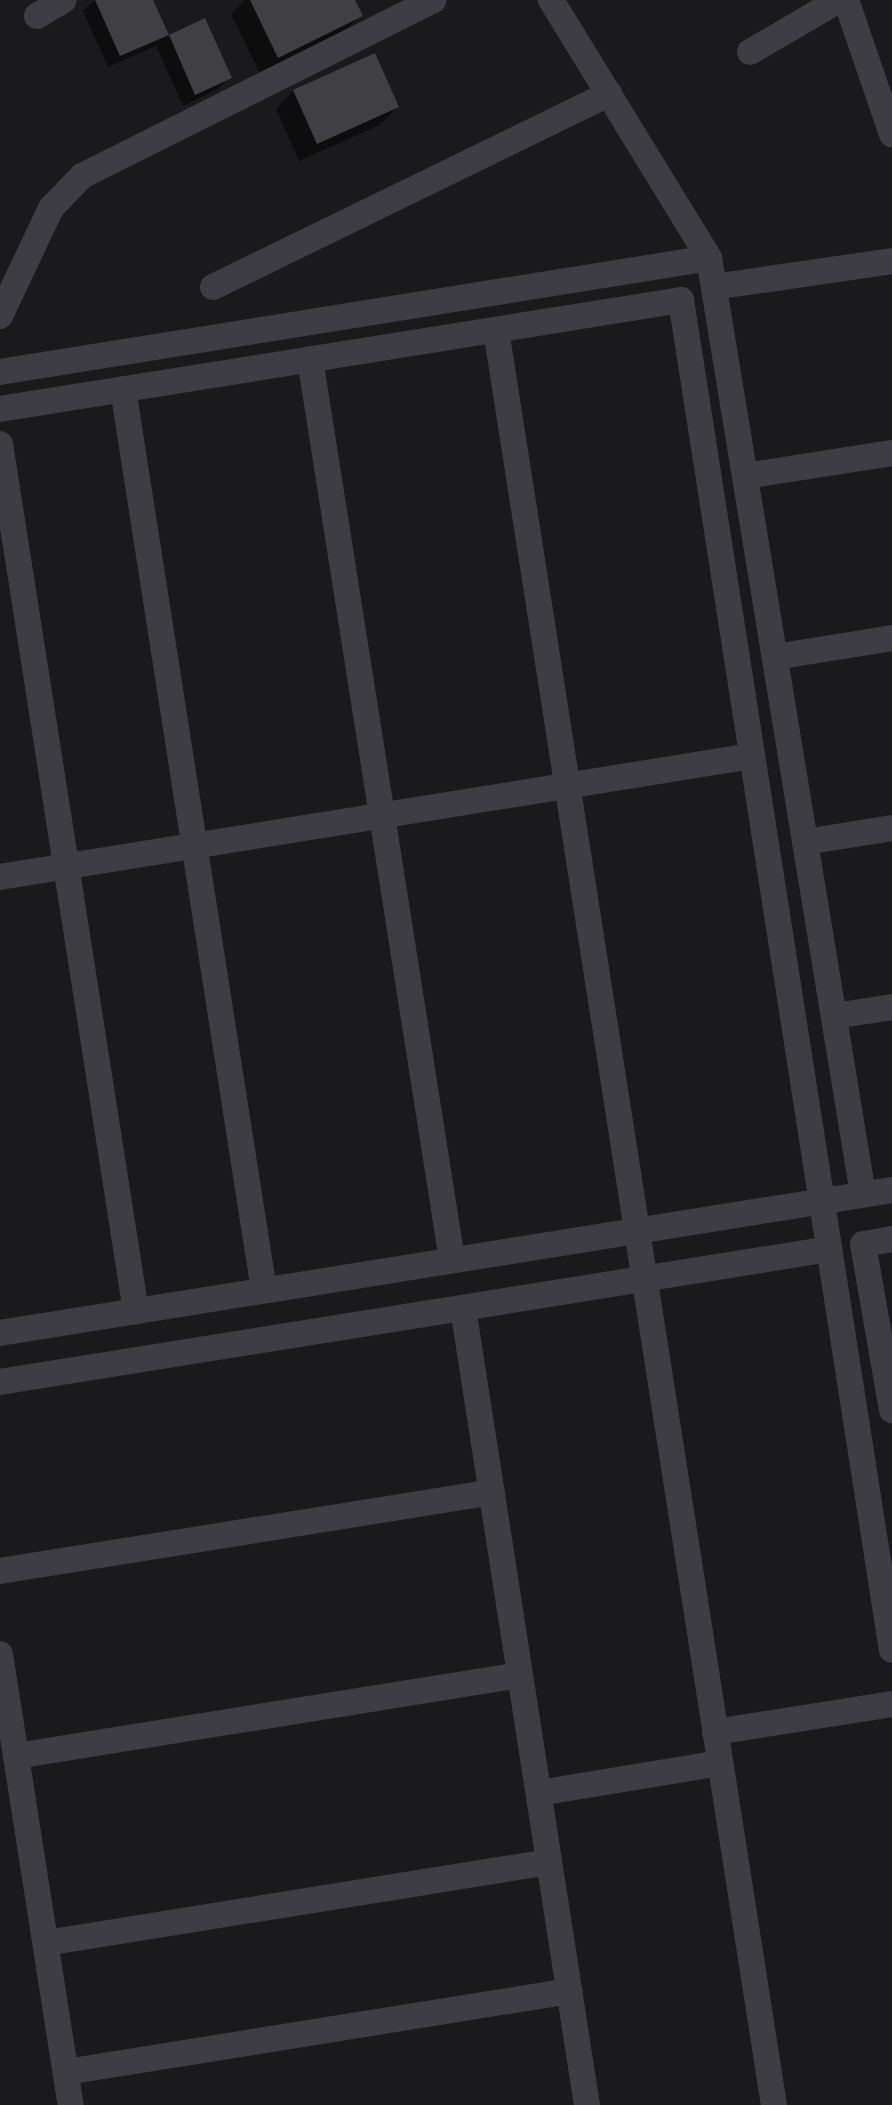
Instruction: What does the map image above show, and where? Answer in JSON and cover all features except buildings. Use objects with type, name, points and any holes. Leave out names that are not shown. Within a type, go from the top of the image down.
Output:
[{"type":"street","points":[[37,16],[64,0]]},
{"type":"street","points":[[0,316],[51,208],[82,176],[433,0]]},
{"type":"street","points":[[552,0],[709,258],[863,1194]]},
{"type":"street","points":[[750,52],[839,0]]},
{"type":"street","points":[[846,0],[892,134]]},
{"type":"street","points":[[213,287],[609,94]]},
{"type":"street","points":[[0,372],[709,258]]},
{"type":"street","points":[[714,287],[892,261]]},
{"type":"street","points":[[0,409],[681,300],[892,1650]]},
{"type":"street","points":[[496,330],[774,2105]]},
{"type":"street","points":[[310,359],[452,1260]]},
{"type":"street","points":[[123,389],[264,1290]]},
{"type":"street","points":[[0,444],[136,1311]]},
{"type":"street","points":[[745,476],[892,453]]},
{"type":"street","points":[[775,657],[892,638]]},
{"type":"street","points":[[0,877],[752,756]]},
{"type":"street","points":[[805,842],[892,828]]},
{"type":"street","points":[[834,1016],[892,1007]]},
{"type":"street","points":[[0,1333],[892,1190]]},
{"type":"street","points":[[892,1239],[863,1244],[892,1410]]},
{"type":"street","points":[[0,1382],[829,1249]]},
{"type":"street","points":[[463,1308],[587,2105]]},
{"type":"street","points":[[0,1571],[492,1492]]},
{"type":"street","points":[[0,1654],[71,2105]]},
{"type":"street","points":[[16,1756],[520,1675]]},
{"type":"street","points":[[715,1732],[892,1704]]},
{"type":"street","points":[[539,1793],[720,1763]]},
{"type":"street","points":[[46,1943],[549,1862]]},
{"type":"street","points":[[66,2072],[570,1991]]}]
